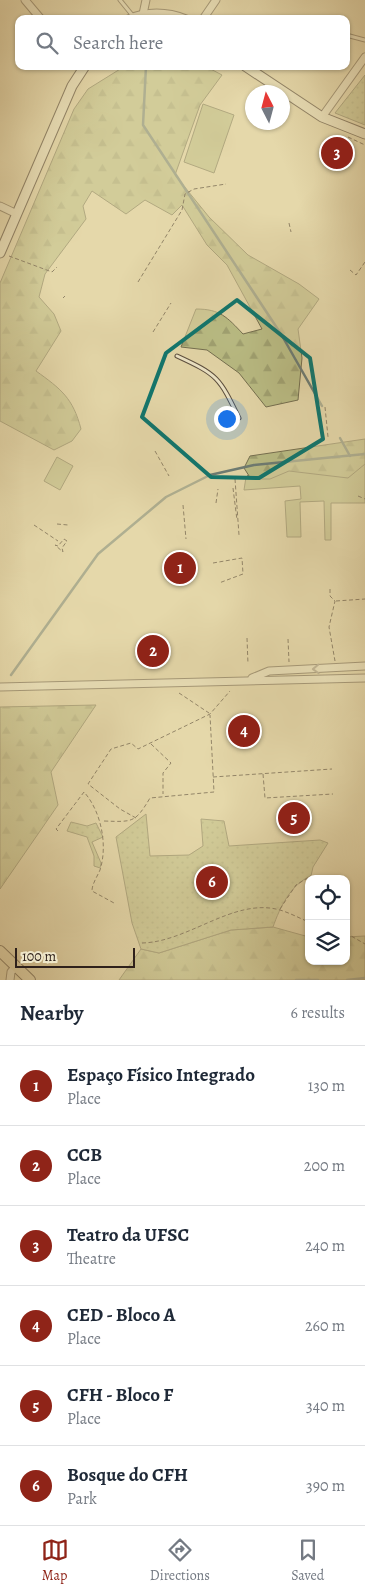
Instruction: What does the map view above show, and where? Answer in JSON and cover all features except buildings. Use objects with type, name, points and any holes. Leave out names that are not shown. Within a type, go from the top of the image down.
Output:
[{"type":"main road","points":[[4,254],[17,214],[72,86],[82,70]]},
{"type":"main road","points":[[251,70],[322,117],[365,134]]},
{"type":"main road","points":[[0,951],[30,980]]},
{"type":"street","points":[[25,0],[38,15]]},
{"type":"street","points":[[143,14],[146,0]]},
{"type":"street","points":[[206,15],[216,0]]},
{"type":"street","points":[[140,15],[162,13],[170,15]]},
{"type":"street","points":[[322,117],[365,57]]},
{"type":"street","points":[[0,206],[17,214]]},
{"type":"street","points":[[248,680],[269,670],[365,666]]},
{"type":"street","points":[[0,687],[365,678]]},
{"type":"street","points":[[10,980],[11,972],[16,966]]},
{"type":"lane","points":[[120,0],[129,15]]},
{"type":"lane","points":[[350,36],[365,40]]},
{"type":"lane","points":[[177,356],[215,376],[223,385],[239,418]]},
{"type":"path","points":[[361,144],[365,145]]},
{"type":"path","points":[[138,282],[182,210],[185,194],[194,189],[226,184]]},
{"type":"path","points":[[289,223],[291,232]]},
{"type":"path","points":[[4,254],[52,272],[57,267]]},
{"type":"path","points":[[350,270],[356,275],[365,262]]},
{"type":"path","points":[[152,332],[171,303]]},
{"type":"path","points":[[325,407],[328,437]]},
{"type":"path","points":[[155,451],[169,476]]},
{"type":"path","points":[[235,479],[237,521]]},
{"type":"path","points":[[233,488],[239,535]]},
{"type":"path","points":[[216,502],[218,489]]},
{"type":"path","points":[[358,496],[365,499]]},
{"type":"path","points":[[183,505],[186,539]]},
{"type":"path","points":[[57,524],[68,525]]},
{"type":"path","points":[[34,525],[58,541]]},
{"type":"path","points":[[64,538],[67,541],[62,548],[63,552],[55,546],[58,546],[64,538]]},
{"type":"path","points":[[213,563],[242,558],[243,574],[219,583]]},
{"type":"path","points":[[330,589],[330,596],[334,601],[329,627],[335,662]]},
{"type":"path","points":[[334,601],[365,599]]},
{"type":"path","points":[[246,638],[248,664]]},
{"type":"path","points":[[288,638],[289,663]]},
{"type":"path","points":[[136,818],[120,809],[88,784],[111,749],[131,743],[138,749],[210,714],[230,692]]},
{"type":"path","points":[[179,693],[191,704],[210,714]]},
{"type":"path","points":[[104,821],[131,822],[150,798],[163,795],[214,792],[210,714]]},
{"type":"path","points":[[150,743],[172,763],[163,773],[163,795]]},
{"type":"path","points":[[213,776],[332,769]]},
{"type":"path","points":[[263,773],[265,798],[333,794]]},
{"type":"path","points":[[58,831],[56,829],[84,792],[98,819],[104,846],[100,868],[92,891],[114,903]]},
{"type":"path","points":[[279,910],[296,885],[305,880]]},
{"type":"path","points":[[142,943],[158,942],[241,909],[262,908],[279,910],[305,920]]},
{"type":"path","points":[[350,935],[365,944]]},
{"type":"highlighted area","points":[[237,300],[310,358],[323,439],[259,478],[211,477],[142,417],[166,353]]},
{"type":"green space","points":[[119,70],[213,70],[222,75],[200,105],[175,175],[209,217],[248,255],[299,284],[319,299],[298,329],[302,358],[298,400],[266,407],[239,373],[207,350],[181,347],[196,309],[217,312],[243,334],[262,329],[227,265],[207,245],[182,205],[172,215],[145,200],[126,214],[92,191],[83,206],[86,219],[45,274],[39,297],[54,314],[61,331],[36,371],[65,395],[74,409],[81,429],[72,441],[54,450],[0,421],[0,283],[74,109],[88,89]]},
{"type":"green space","points":[[365,75],[365,125],[335,113]]},
{"type":"green space","points":[[203,104],[234,115],[214,173],[184,162]]},
{"type":"green space","points":[[365,439],[365,464],[348,478],[289,471],[270,479],[251,479],[244,468],[250,456]]},
{"type":"green space","points":[[365,456],[365,503],[331,503],[331,540],[325,540],[324,501],[300,502],[301,537],[287,537],[285,501],[301,499],[300,486],[244,490],[246,477],[251,473]]},
{"type":"green space","points":[[57,457],[73,466],[60,490],[44,481]]},
{"type":"green space","points":[[96,705],[51,772],[58,805],[0,889],[0,707]]},
{"type":"green space","points":[[146,814],[150,856],[189,855],[203,846],[201,819],[224,821],[229,846],[320,840],[328,843],[313,867],[311,875],[305,875],[305,879],[292,890],[287,897],[273,927],[231,930],[159,953],[141,949],[132,923],[116,837]]},
{"type":"green space","points":[[71,822],[87,826],[96,823],[103,837],[92,842],[101,863],[100,868],[94,866],[94,856],[87,837],[67,831]]},
{"type":"green space","points":[[273,927],[305,936],[305,965],[350,965],[350,937],[365,936],[365,980],[119,980],[141,949],[159,953],[231,930]]},
{"type":"waterway","points":[[146,70],[143,125],[281,334],[322,406]]},
{"type":"waterway","points":[[340,438],[350,456]]},
{"type":"waterway","points":[[11,675],[98,554],[166,497],[210,475],[254,465],[365,454]]},
{"type":"waterway","points":[[347,980],[365,978]]},
{"type":"waterway","points":[[296,980],[318,980]]},
{"type":"place","name":"Teatro da UFSC","points":[[337,153]]},
{"type":"place","name":"Espaço Físico Integrado","points":[[180,568]]},
{"type":"place","name":"CCB","points":[[153,651]]},
{"type":"place","name":"CED - Bloco A","points":[[244,731]]},
{"type":"place","name":"CFH - Bloco F","points":[[294,818]]},
{"type":"place","name":"Bosque do CFH","points":[[212,882]]}]
